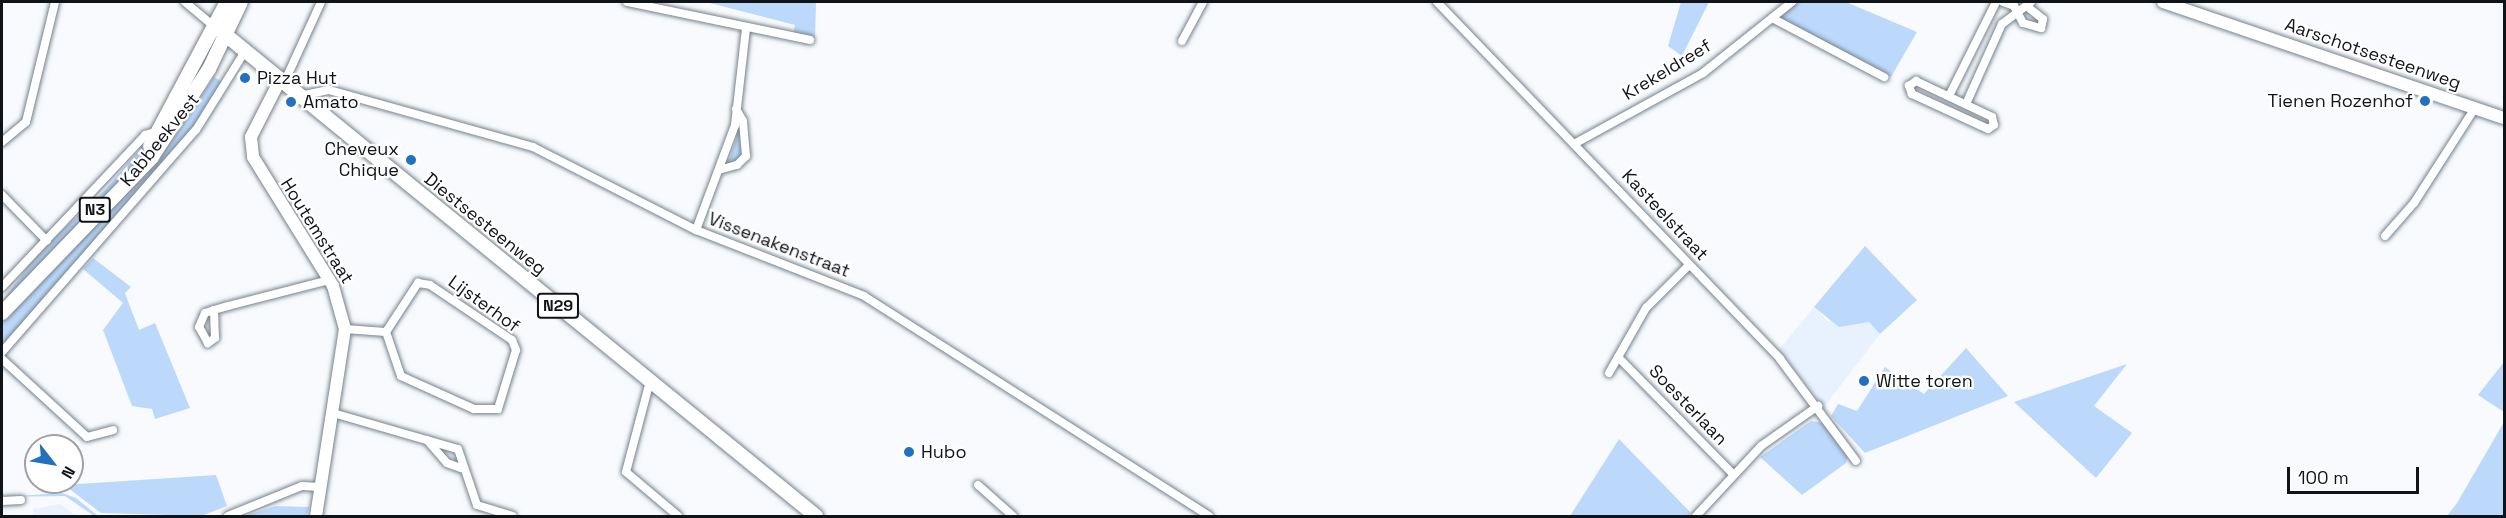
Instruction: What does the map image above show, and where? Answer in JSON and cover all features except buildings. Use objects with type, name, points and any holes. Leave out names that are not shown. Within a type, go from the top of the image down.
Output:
[{"type":"main road","name":"N3","points":[[220,33],[227,2]]},
{"type":"main road","name":"N3","points":[[220,33],[241,2]]},
{"type":"main road","name":"Diestsesteenweg","points":[[220,33],[816,516]]},
{"type":"main road","name":"Kabbeekvest","points":[[2,306],[135,168],[220,33]]},
{"type":"main road","name":"Kabbeekvest","points":[[2,313],[152,158],[220,33]]},
{"type":"street","points":[[2,141],[26,122],[55,2]]},
{"type":"street","points":[[185,2],[220,33]]},
{"type":"street","points":[[282,82],[321,2]]},
{"type":"street","points":[[627,2],[810,40]]},
{"type":"street","points":[[1182,41],[1203,2]]},
{"type":"street","name":"Kasteelstraat","points":[[1437,2],[1689,265],[1818,406],[1856,461]]},
{"type":"street","name":"Krekeldreef","points":[[1574,144],[1703,73],[1792,2]]},
{"type":"street","points":[[1949,96],[1996,2]]},
{"type":"street","points":[[1966,104],[2002,24],[2021,13],[2030,5],[2043,19],[2041,28],[2023,22],[2021,13],[2003,2]]},
{"type":"street","name":"Aarschotsesteenweg","points":[[2163,2],[2505,118]]},
{"type":"street","points":[[1772,18],[1884,77]]},
{"type":"street","points":[[696,230],[719,170],[736,110],[746,28]]},
{"type":"street","name":"Kabbeekvest","points":[[2,352],[196,130],[244,52]]},
{"type":"street","points":[[1916,81],[1966,104],[1992,117],[1994,125],[1988,129],[1912,94],[1909,86],[1916,81]]},
{"type":"street","name":"Houtemstraat","points":[[282,82],[251,137],[253,157],[329,280],[345,329],[316,516]]},
{"type":"street","name":"Vissenakenstraat","points":[[300,96],[329,90],[533,147],[696,230],[901,315],[1209,516]]},
{"type":"street","points":[[2385,236],[2408,211],[2475,108]]},
{"type":"street","points":[[719,170],[737,165],[746,156],[743,122],[736,110]]},
{"type":"street","name":"Kabbeekvest","points":[[2,287],[145,135],[158,131]]},
{"type":"street","points":[[2,195],[47,240]]},
{"type":"street","points":[[1609,373],[1646,308],[1689,265]]},
{"type":"street","points":[[214,310],[329,280]]},
{"type":"street","name":"Lijsterhof","points":[[418,283],[430,285],[512,340],[516,350],[505,399],[498,409],[474,409],[401,376],[386,332],[418,283]]},
{"type":"street","points":[[345,329],[386,332]]},
{"type":"street","name":"Soesterlaan","points":[[1618,357],[1734,475]]},
{"type":"street","points":[[2,359],[87,437],[113,430]]},
{"type":"street","points":[[650,381],[626,472],[678,516]]},
{"type":"street","points":[[1696,516],[1761,446],[1818,406]]},
{"type":"street","points":[[333,413],[458,449],[461,468],[477,505],[512,516]]},
{"type":"street","points":[[427,440],[447,463],[461,468]]},
{"type":"street","points":[[978,485],[1012,516]]},
{"type":"street","points":[[228,516],[302,486],[320,487]]},
{"type":"street","points":[[2,501],[21,500]]},
{"type":"shaded area","points":[[706,2],[816,2],[815,39],[793,35],[795,25]]},
{"type":"shaded area","points":[[1681,2],[1709,2],[1682,56],[1668,46]]},
{"type":"shaded area","points":[[1798,2],[1846,2],[1917,32],[1891,77],[1778,17]]},
{"type":"shaded area","points":[[214,77],[224,83],[191,130],[2,346],[2,320],[171,143]]},
{"type":"shaded area","points":[[740,128],[743,153],[738,162],[728,163]]},
{"type":"shaded area","points":[[150,137],[132,168],[2,302],[37,254],[106,189]]},
{"type":"shaded area","points":[[1865,246],[1917,300],[1880,334],[1869,322],[1839,327],[1814,307]]},
{"type":"shaded area","points":[[93,258],[131,287],[125,293],[139,330],[155,323],[190,408],[155,419],[152,409],[132,406],[103,330],[123,303],[83,269]]},
{"type":"shaded area","points":[[1814,307],[1827,321],[1869,322],[1880,334],[1824,407],[1779,350]]},
{"type":"shaded area","points":[[1966,348],[2008,396],[1865,453],[1831,416],[1838,404],[1857,411],[1885,367],[1924,394]]},
{"type":"shaded area","points":[[2504,362],[2504,412],[2478,395]]},
{"type":"shaded area","points":[[2127,364],[2094,406],[2132,433],[2096,478],[2014,402]]},
{"type":"shaded area","points":[[1811,421],[1822,423],[1848,455],[1846,463],[1802,495],[1760,457]]},
{"type":"shaded area","points":[[2504,422],[2504,516],[2447,516],[2457,503]]},
{"type":"shaded area","points":[[1619,439],[1691,513],[1688,516],[1570,516]]},
{"type":"shaded area","points":[[216,475],[227,506],[201,516],[101,513],[76,494],[84,494],[84,484]]},
{"type":"shaded area","points":[[65,494],[76,498],[97,515],[122,516],[94,516],[65,496],[2,497]]},
{"type":"shaded area","points":[[60,504],[76,516],[33,516],[34,509]]},
{"type":"shaded area","points":[[276,506],[309,507],[307,516],[244,516]]},
{"type":"place","name":"Pizza Hut","points":[[245,78]]},
{"type":"place","name":"Tienen Rozenhof","points":[[2425,101]]},
{"type":"place","name":"Amato","points":[[291,102]]},
{"type":"place","name":"Cheveux Chique","points":[[411,160]]},
{"type":"place","name":"Witte toren","points":[[1864,381]]},
{"type":"place","name":"Hubo","points":[[909,452]]}]
